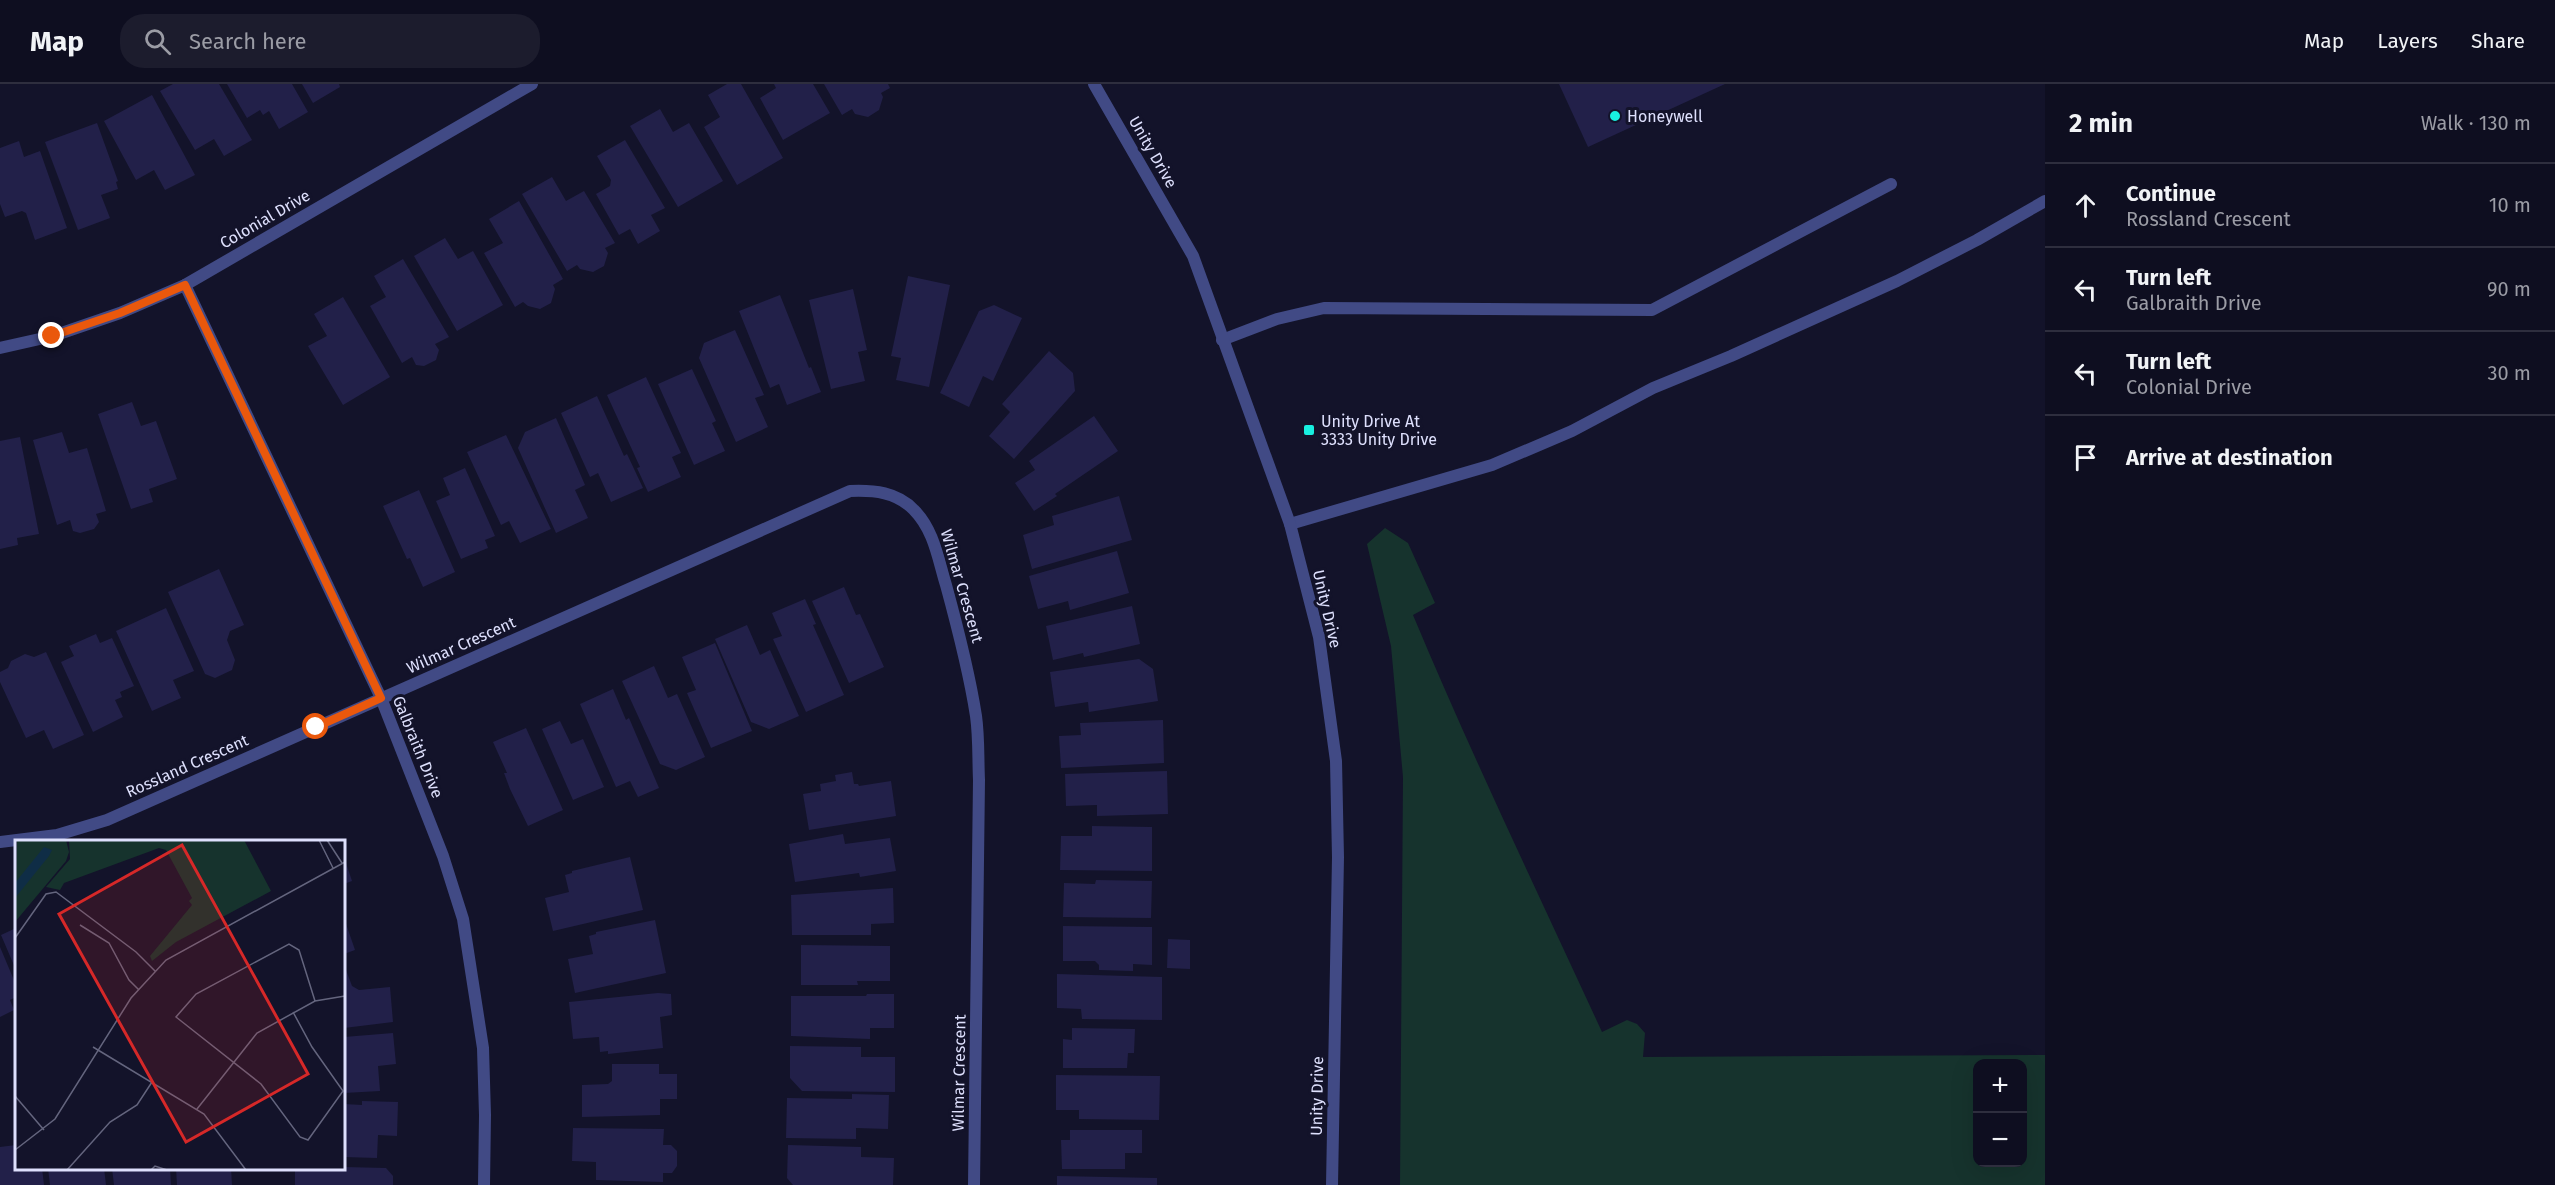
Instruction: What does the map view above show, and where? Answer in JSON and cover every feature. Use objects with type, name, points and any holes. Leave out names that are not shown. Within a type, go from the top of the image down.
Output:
[{"type":"street","name":"Colonial Drive","points":[[0,348],[52,336],[108,317],[185,285],[532,84]]},
{"type":"street","name":"Unity Drive","points":[[1094,84],[1193,256],[1290,524],[1319,637],[1336,761],[1338,857],[1332,1185]]},
{"type":"street","points":[[1222,340],[1277,320],[1324,308],[1652,310],[1891,184]]},
{"type":"street","points":[[1290,524],[1492,465],[1572,431],[1653,388],[1731,356],[1897,281],[1977,240],[2045,201]]},
{"type":"street","name":"Galbraith Drive","points":[[185,285],[381,698],[443,856],[463,920],[483,1048],[484,1185]]},
{"type":"street","name":"Wilmar Crescent","points":[[381,698],[850,491],[874,490],[893,495],[912,508],[926,524],[934,544],[965,654],[976,718],[979,792],[974,1185]]},
{"type":"street","name":"Rossland Crescent","points":[[19,840],[57,836],[107,820],[381,698]]},
{"type":"street","name":"Rossland Crescent","points":[[0,842],[15,840]]},
{"type":"green space","points":[[1385,528],[1408,543],[1435,603],[1413,615],[1482,772],[1602,1032],[1627,1020],[1637,1024],[1645,1033],[1643,1057],[2045,1055],[2045,1185],[1400,1185],[1403,777],[1391,646],[1367,544]]},
{"type":"building","points":[[173,84],[219,84],[252,140],[224,156],[214,139],[195,150],[160,91]]},
{"type":"building","points":[[227,84],[292,84],[308,112],[279,129],[269,111],[263,115],[260,110],[247,118]]},
{"type":"building","points":[[302,84],[339,84],[340,87],[313,103]]},
{"type":"building","points":[[727,84],[741,84],[783,158],[737,185],[704,127],[720,117],[708,95]]},
{"type":"building","points":[[774,84],[813,84],[830,113],[783,140],[760,98],[776,88]]},
{"type":"building","points":[[824,84],[888,84],[890,88],[881,93],[883,97],[879,110],[868,117],[855,114],[852,109],[842,115]]},
{"type":"building","name":"Honeywell","points":[[1559,84],[1725,84],[1588,147]]},
{"type":"building","points":[[152,95],[195,175],[165,190],[154,170],[136,180],[104,121]]},
{"type":"building","points":[[660,109],[673,132],[689,123],[723,181],[678,207],[630,126]]},
{"type":"building","points":[[97,123],[118,181],[116,182],[118,189],[101,195],[110,218],[78,230],[45,142]]},
{"type":"building","points":[[625,140],[665,208],[651,215],[660,231],[638,244],[630,229],[619,235],[596,194],[610,186],[611,180],[597,156]]},
{"type":"building","points":[[19,141],[24,157],[40,151],[67,228],[35,240],[26,213],[22,211],[5,217],[0,204],[0,148]]},
{"type":"building","points":[[552,177],[566,201],[584,191],[615,243],[605,248],[608,253],[604,266],[593,272],[580,269],[577,265],[567,271],[522,194]]},
{"type":"building","points":[[519,201],[563,279],[553,285],[555,289],[551,303],[540,309],[523,302],[515,307],[484,253],[503,243],[489,219]]},
{"type":"building","points":[[445,238],[458,259],[473,251],[503,305],[457,331],[414,256]]},
{"type":"building","points":[[403,259],[449,337],[435,344],[439,350],[436,360],[424,366],[416,365],[412,357],[402,363],[370,306],[386,297],[374,276]]},
{"type":"building","points":[[908,276],[950,285],[929,387],[896,380],[901,358],[891,356]]},
{"type":"building","points":[[853,289],[867,350],[858,352],[865,381],[831,389],[809,300]]},
{"type":"building","points":[[780,295],[821,392],[787,405],[779,384],[770,388],[739,311]]},
{"type":"building","points":[[343,297],[390,377],[343,405],[308,346],[327,336],[314,314]]},
{"type":"building","points":[[994,305],[1022,318],[993,381],[983,376],[969,407],[940,393],[979,311]]},
{"type":"building","points":[[735,330],[764,395],[755,398],[768,427],[736,442],[699,358],[704,343]]},
{"type":"building","points":[[1049,351],[1073,373],[1075,391],[1014,459],[989,436],[1010,412],[1002,404]]},
{"type":"building","points":[[692,369],[716,421],[712,423],[725,451],[694,465],[658,384]]},
{"type":"building","points":[[646,377],[681,453],[672,457],[681,477],[648,492],[637,468],[640,467],[607,395]]},
{"type":"building","points":[[597,396],[624,456],[627,454],[643,488],[611,502],[598,473],[590,477],[561,413]]},
{"type":"building","points":[[132,402],[141,426],[156,421],[177,479],[149,489],[153,502],[131,509],[98,414]]},
{"type":"building","points":[[1094,416],[1118,451],[1034,511],[1015,483],[1035,470],[1029,461]]},
{"type":"building","points":[[556,418],[585,485],[575,490],[588,518],[556,533],[518,448],[525,432]]},
{"type":"building","points":[[62,432],[69,453],[87,448],[106,511],[96,514],[99,522],[94,529],[80,533],[73,531],[70,520],[57,525],[33,440]]},
{"type":"building","points":[[506,435],[551,529],[520,543],[509,521],[501,525],[467,452]]},
{"type":"building","points":[[20,437],[39,534],[17,538],[18,545],[0,549],[0,441]]},
{"type":"building","points":[[465,468],[495,536],[485,540],[488,548],[461,559],[436,501],[450,495],[443,478]]},
{"type":"building","points":[[419,490],[455,572],[423,587],[410,558],[407,559],[383,506]]},
{"type":"building","points":[[1119,496],[1132,540],[1032,569],[1023,535],[1054,525],[1052,516]]},
{"type":"building","points":[[1117,551],[1129,593],[1070,610],[1068,601],[1038,609],[1029,576]]},
{"type":"building","points":[[219,569],[244,625],[230,631],[227,640],[235,660],[232,670],[215,678],[205,674],[168,592]]},
{"type":"building","points":[[844,587],[856,615],[860,614],[884,667],[849,683],[812,601]]},
{"type":"building","points":[[805,599],[816,624],[813,625],[844,695],[806,712],[773,639],[782,636],[772,613]]},
{"type":"building","points":[[1132,606],[1140,644],[1084,657],[1083,653],[1053,660],[1046,626]]},
{"type":"building","points":[[166,608],[194,671],[173,680],[181,698],[152,711],[116,631]]},
{"type":"building","points":[[747,625],[760,655],[770,650],[799,716],[769,729],[751,722],[715,639]]},
{"type":"building","points":[[96,634],[100,643],[112,638],[134,686],[120,692],[122,697],[115,700],[123,717],[93,732],[61,662],[74,656],[69,646]]},
{"type":"building","points":[[715,643],[752,731],[711,748],[687,693],[696,690],[682,657]]},
{"type":"building","points":[[46,652],[84,735],[53,749],[44,730],[26,738],[0,682],[0,672],[8,668],[11,661],[25,654],[34,657]]},
{"type":"building","points":[[1139,659],[1153,669],[1158,701],[1089,712],[1088,702],[1055,707],[1050,672]]},
{"type":"building","points":[[654,666],[668,698],[677,694],[705,757],[676,770],[660,764],[622,681]]},
{"type":"building","points":[[613,689],[626,720],[629,718],[659,788],[638,797],[630,781],[616,787],[580,704]]},
{"type":"building","points":[[1163,720],[1164,763],[1061,768],[1059,736],[1081,735],[1080,723]]},
{"type":"building","points":[[560,721],[571,744],[583,739],[604,787],[573,800],[542,729]]},
{"type":"building","points":[[526,728],[563,810],[528,826],[510,789],[504,773],[507,773],[493,742]]},
{"type":"building","points":[[1167,771],[1168,814],[1097,816],[1097,805],[1066,806],[1065,774]]},
{"type":"building","points":[[852,772],[854,784],[859,786],[891,781],[896,816],[809,830],[803,794],[821,791],[820,784],[836,781],[835,775]]},
{"type":"building","points":[[1092,826],[1152,827],[1152,871],[1060,870],[1061,836],[1092,836]]},
{"type":"building","points":[[843,834],[845,844],[890,838],[896,871],[860,877],[859,873],[795,882],[789,844]]},
{"type":"building","points":[[630,857],[643,910],[553,931],[545,898],[569,892],[565,875],[572,871]]},
{"type":"building","points":[[345,860],[352,881],[345,884]]},
{"type":"building","points":[[1096,880],[1152,881],[1151,918],[1063,917],[1064,883],[1095,884]]},
{"type":"building","points":[[893,888],[894,923],[871,924],[871,935],[792,935],[791,895]]},
{"type":"building","points":[[655,920],[666,973],[575,993],[568,959],[593,954],[589,936],[596,932]]},
{"type":"building","points":[[345,921],[355,950],[345,954]]},
{"type":"building","points":[[1063,926],[1152,927],[1152,965],[1133,964],[1133,971],[1099,970],[1099,965],[1095,961],[1063,961]]},
{"type":"building","points":[[15,928],[15,968],[1,935]]},
{"type":"building","points":[[1168,939],[1190,940],[1190,969],[1167,968]]},
{"type":"building","points":[[801,945],[890,946],[890,981],[857,981],[858,985],[801,985]]},
{"type":"building","points":[[0,947],[15,983],[15,998],[10,1000],[14,1010],[0,1017]]},
{"type":"building","points":[[345,970],[352,986],[359,990],[390,987],[393,1022],[345,1028]]},
{"type":"building","points":[[1057,974],[1162,977],[1162,1020],[1082,1019],[1081,1009],[1057,1008]]},
{"type":"building","points":[[658,993],[671,994],[672,1015],[660,1017],[663,1048],[608,1054],[608,1051],[600,1052],[599,1037],[573,1039],[569,1002]]},
{"type":"building","points":[[867,994],[894,994],[894,1028],[870,1028],[870,1039],[791,1036],[791,996],[866,996]]},
{"type":"building","points":[[1072,1028],[1135,1029],[1134,1053],[1128,1053],[1127,1068],[1063,1068],[1063,1039],[1072,1040]]},
{"type":"building","points":[[393,1033],[396,1064],[378,1066],[380,1091],[345,1093],[345,1037]]},
{"type":"building","points":[[790,1046],[861,1047],[861,1057],[895,1057],[895,1092],[802,1091],[790,1078]]},
{"type":"building","points":[[612,1064],[659,1064],[659,1074],[677,1074],[677,1099],[660,1099],[660,1115],[582,1117],[582,1085],[608,1084],[612,1081]]},
{"type":"building","points":[[1056,1075],[1160,1076],[1159,1120],[1079,1119],[1079,1110],[1056,1110]]},
{"type":"building","points":[[852,1094],[889,1095],[888,1129],[856,1128],[856,1139],[786,1138],[787,1098],[852,1099]]},
{"type":"building","points":[[362,1101],[398,1102],[397,1136],[378,1135],[377,1158],[345,1157],[345,1104],[362,1105]]},
{"type":"building","points":[[573,1128],[664,1129],[663,1145],[671,1145],[677,1151],[677,1166],[672,1173],[663,1173],[663,1182],[596,1180],[596,1162],[572,1161]]},
{"type":"building","points":[[1070,1130],[1142,1130],[1142,1153],[1125,1153],[1125,1169],[1062,1169],[1061,1140],[1070,1140]]},
{"type":"building","points":[[15,1145],[15,1170],[42,1170],[44,1185],[0,1185],[0,1147]]},
{"type":"building","points":[[788,1145],[861,1147],[861,1157],[894,1158],[893,1185],[793,1185],[787,1178]]},
{"type":"building","points":[[345,1167],[386,1168],[393,1176],[393,1185],[295,1185],[295,1170],[345,1170]]},
{"type":"building","points":[[48,1170],[104,1170],[106,1185],[50,1185]]},
{"type":"building","points":[[112,1170],[170,1170],[171,1185],[114,1185]]},
{"type":"building","points":[[176,1170],[231,1170],[232,1185],[177,1185]]},
{"type":"building","points":[[1057,1176],[1157,1178],[1157,1185],[1057,1185]]},
{"type":"place","name":"Honeywell","points":[[1615,116]]},
{"type":"place","name":"Unity Drive At 3333 Unity Drive","points":[[1309,430]]},
{"type":"route","points":[[52,336],[120,313],[185,285],[381,698],[316,727]]}]
